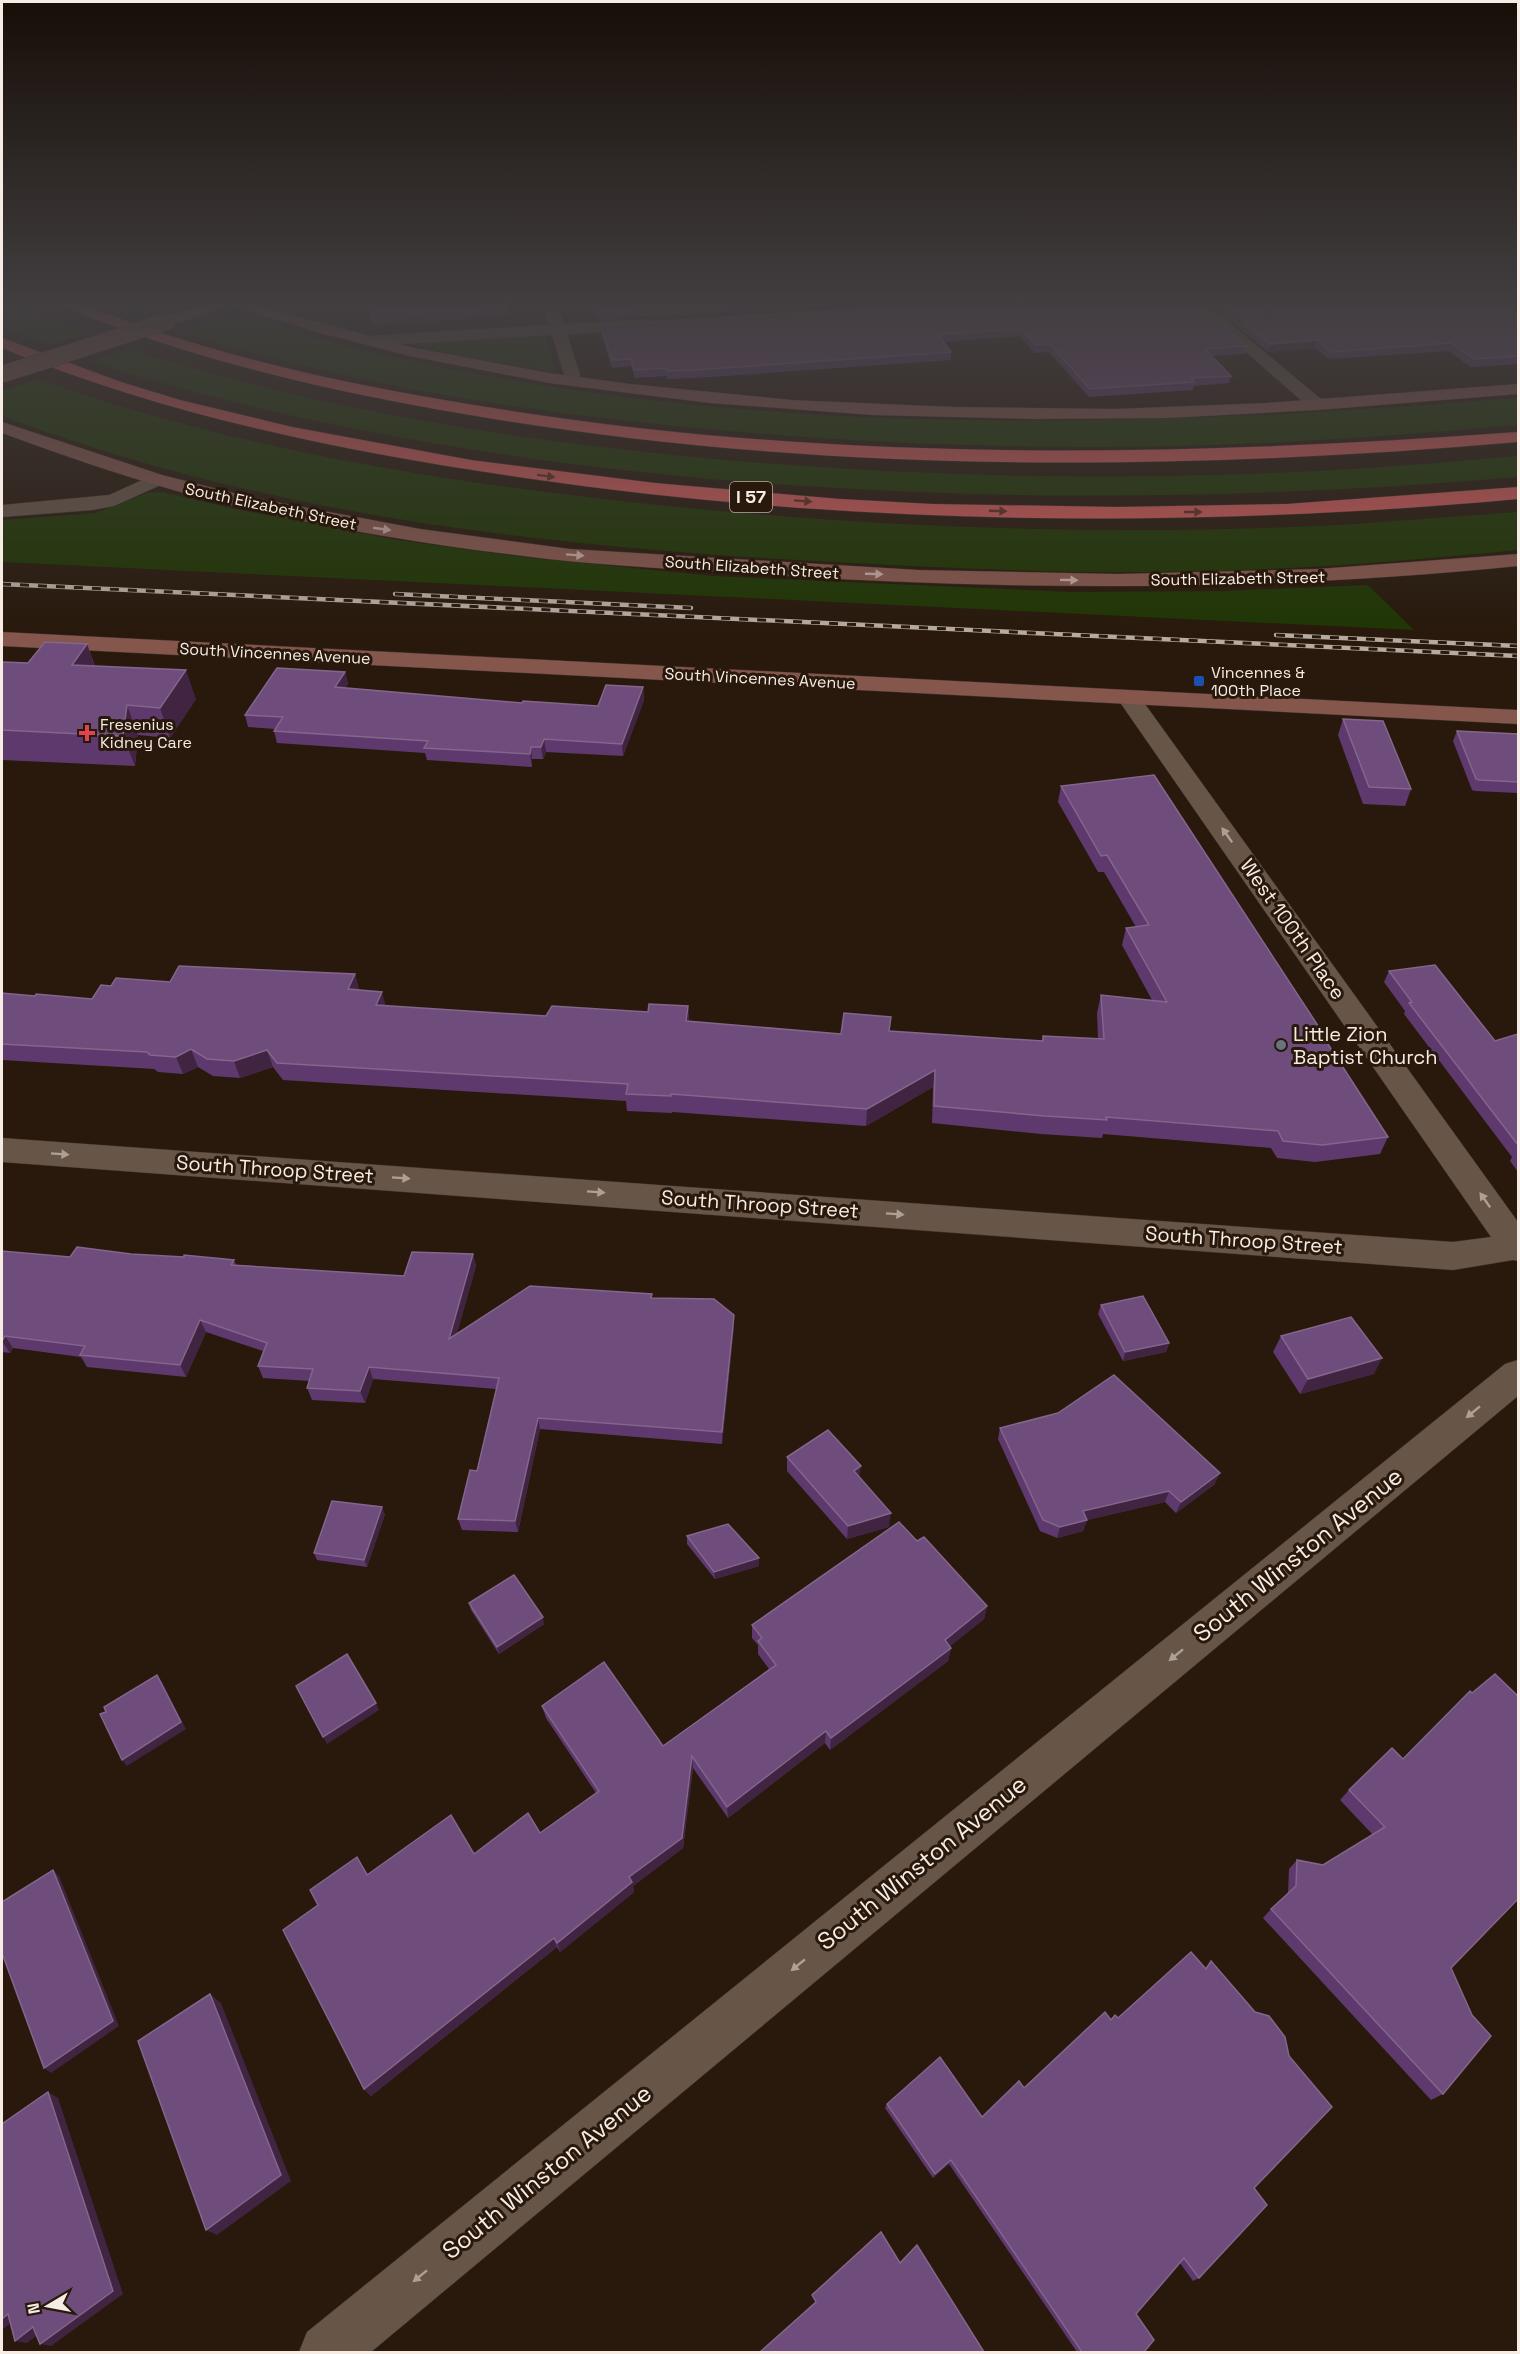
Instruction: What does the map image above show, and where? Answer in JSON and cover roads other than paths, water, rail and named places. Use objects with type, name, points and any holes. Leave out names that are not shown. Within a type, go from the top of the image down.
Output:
[{"type":"highway","name":"I 57","points":[[221,414],[287,431],[433,459],[527,474],[652,489],[915,508],[1057,512],[1212,512],[1351,506],[1518,493]]},
{"type":"highway","points":[[485,414],[595,431],[697,441],[930,456],[1022,458],[1252,455],[1375,449],[1518,437]]},
{"type":"street","name":"South Elizabeth Street","points":[[2,427],[156,480],[351,525],[551,553],[812,572],[1111,581],[1236,580],[1326,576],[1518,560]]},
{"type":"street","points":[[2,512],[114,500],[156,480]]},
{"type":"street","name":"South Vincennes Avenue","points":[[2,639],[1518,717]]},
{"type":"street","name":"West 100th Place","points":[[1129,698],[1518,1247]]},
{"type":"street","name":"South Throop Street","points":[[2,1150],[1453,1256],[1518,1247]]},
{"type":"street","name":"South Winston Avenue","points":[[327,2352],[1518,1375]]},
{"type":"railway","points":[[2,584],[1518,656]]},
{"type":"railway","points":[[395,594],[691,608]]},
{"type":"railway","points":[[1276,635],[1518,646]]},
{"type":"place","name":"Vincennes & 100th Place","points":[[1199,681]]},
{"type":"place","name":"Fresenius Kidney Care","points":[[87,733]]},
{"type":"place","name":"Little Zion Baptist Church","points":[[1281,1045]]}]
